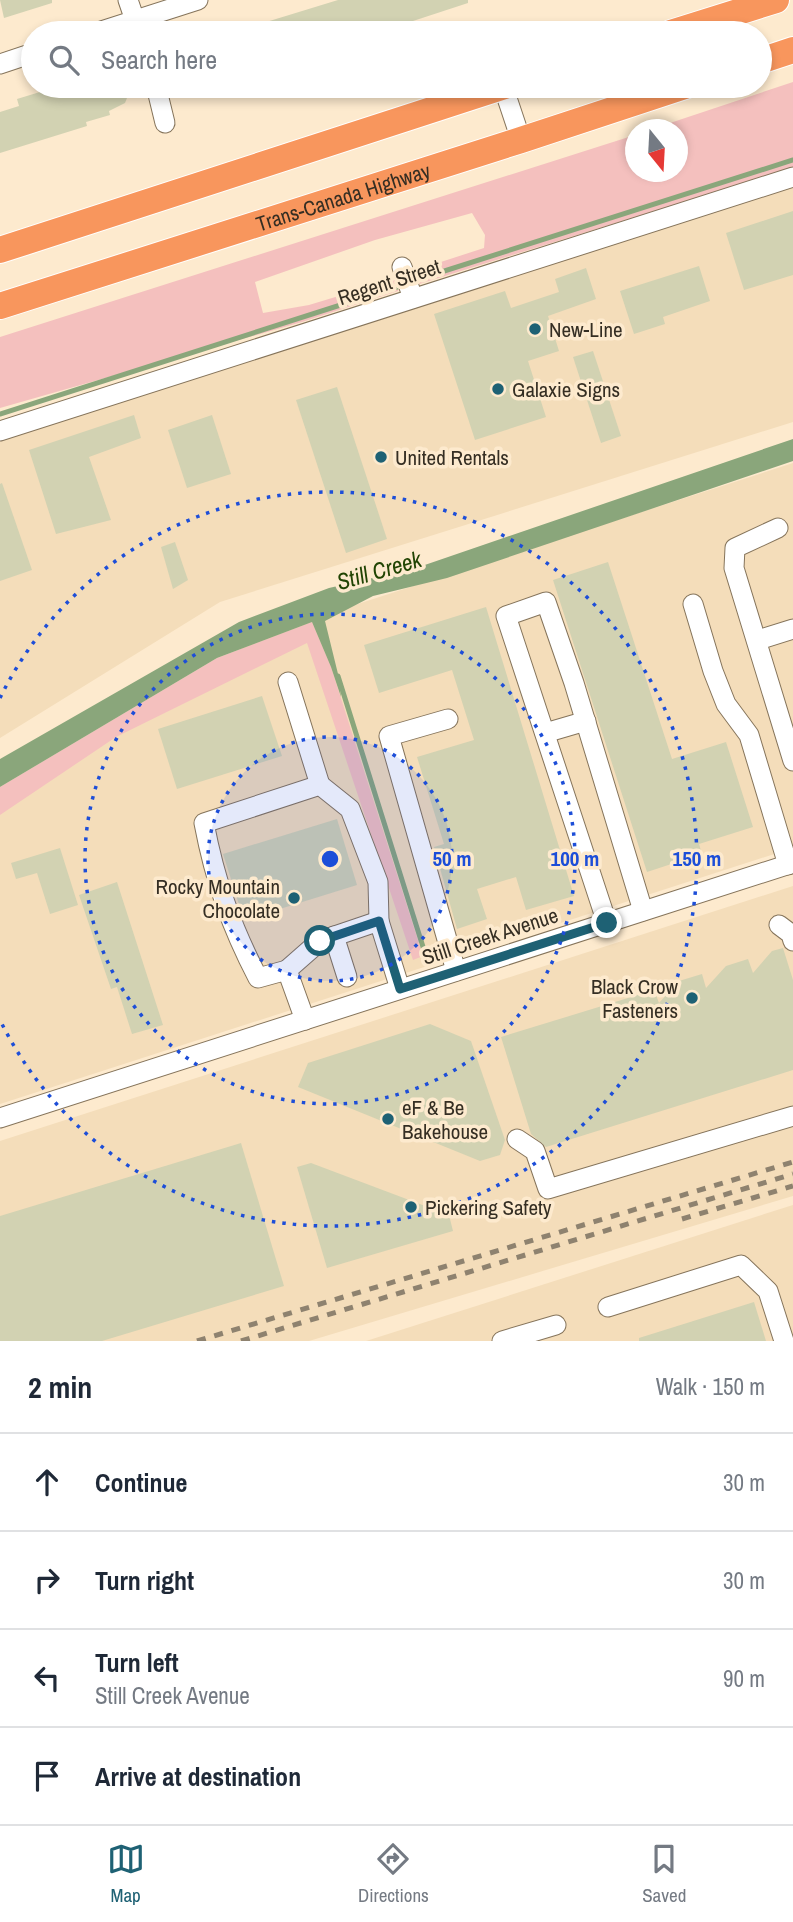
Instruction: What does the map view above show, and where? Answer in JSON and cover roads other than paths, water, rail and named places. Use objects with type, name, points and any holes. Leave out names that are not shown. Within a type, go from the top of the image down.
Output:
[{"type":"highway","points":[[709,21],[776,0]]},
{"type":"highway","points":[[772,57],[793,50]]},
{"type":"highway","points":[[0,250],[467,98]]},
{"type":"highway","name":"Trans-Canada Highway","points":[[0,306],[649,98]]},
{"type":"street","points":[[128,0],[135,21]]},
{"type":"street","points":[[151,21],[198,0]]},
{"type":"street","points":[[0,64],[21,57]]},
{"type":"street","points":[[159,98],[165,122]]},
{"type":"street","points":[[508,98],[521,141]]},
{"type":"street","name":"Regent Street","points":[[0,431],[793,177]]},
{"type":"street","points":[[402,267],[413,298]]},
{"type":"street","points":[[778,528],[735,548],[734,568],[793,761]]},
{"type":"street","points":[[607,923],[506,616],[546,602],[586,721],[643,911]]},
{"type":"street","points":[[693,604],[726,704],[749,735],[790,864]]},
{"type":"street","points":[[758,640],[793,629]]},
{"type":"street","points":[[288,681],[320,785],[350,809],[378,882],[379,921],[400,989]]},
{"type":"street","points":[[448,719],[389,736],[456,971]]},
{"type":"street","points":[[545,733],[586,721]]},
{"type":"street","points":[[320,785],[204,823],[213,871],[231,922],[258,978],[287,970],[320,941],[379,921]]},
{"type":"street","name":"Still Creek Avenue","points":[[0,1118],[790,864]]},
{"type":"street","points":[[779,925],[791,934],[793,941]]},
{"type":"street","points":[[334,936],[347,976]]},
{"type":"street","points":[[287,970],[305,1020]]},
{"type":"street","points":[[517,1139],[535,1151],[548,1189],[793,1116]]},
{"type":"street","points":[[608,1307],[741,1265],[768,1291],[784,1341]]},
{"type":"street","points":[[502,1341],[556,1325]]},
{"type":"waterway","points":[[416,280],[793,160]]},
{"type":"waterway","points":[[0,414],[400,286]]},
{"type":"waterway","points":[[338,676],[424,950]]},
{"type":"railway","points":[[197,1341],[793,1162]]},
{"type":"railway","points":[[241,1341],[793,1174]]},
{"type":"railway","points":[[682,1219],[793,1186]]},
{"type":"place","name":"New-Line","points":[[535,329]]},
{"type":"place","name":"Galaxie Signs","points":[[498,389]]},
{"type":"place","name":"United Rentals","points":[[381,457]]},
{"type":"place","name":"Rocky Mountain Chocolate","points":[[294,898]]},
{"type":"place","name":"Black Crow Fasteners","points":[[692,998]]},
{"type":"place","name":"eF & Be Bakehouse","points":[[388,1119]]},
{"type":"place","name":"Pickering Safety","points":[[411,1207]]},
{"type":"water label","name":"Still Creek","points":[[379,570]]}]
